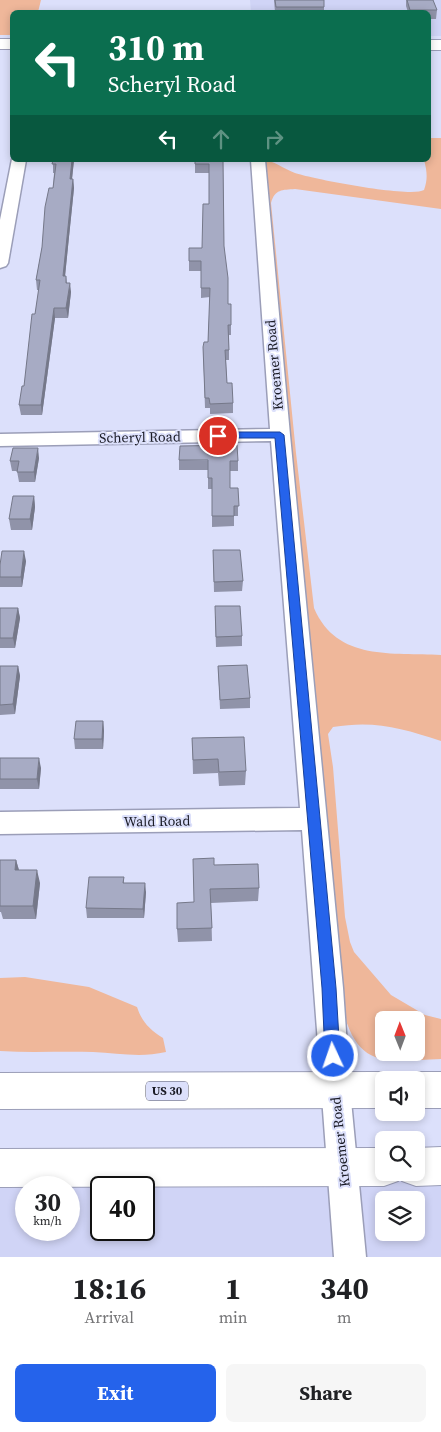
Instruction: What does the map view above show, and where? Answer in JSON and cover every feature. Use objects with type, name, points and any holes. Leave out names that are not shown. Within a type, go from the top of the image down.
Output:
[{"type":"main road","name":"US 30","points":[[0,1091],[375,1090]]},
{"type":"main road","points":[[425,1090],[441,1090]]},
{"type":"main road","points":[[425,1166],[441,1166]]},
{"type":"main road","points":[[0,1168],[342,1169],[375,1167]]},
{"type":"street","points":[[0,263],[19,162]]},
{"type":"street","name":"Kroemer Road","points":[[258,162],[280,435],[329,988],[334,1090],[350,1257]]},
{"type":"street","name":"Scheryl Road","points":[[0,440],[280,435]]},
{"type":"street","name":"Wald Road","points":[[0,823],[313,819]]},
{"type":"shaded area","points":[[0,0],[41,0],[38,10],[10,10],[10,35],[0,35]]},
{"type":"shaded area","points":[[250,0],[441,0],[441,36],[431,36],[431,10],[251,10]]},
{"type":"shaded area","points":[[431,138],[441,138],[441,209],[295,189],[283,190],[277,193],[271,203],[296,453],[314,608],[324,625],[337,638],[352,646],[368,651],[386,653],[441,655],[441,741],[388,726],[362,724],[333,727],[328,734],[333,767],[345,917],[350,942],[354,952],[391,995],[418,1011],[375,1011],[375,1057],[360,1047],[352,1035],[345,1017],[263,162],[272,162],[295,173],[321,179],[401,192],[424,190],[427,175],[424,162],[431,162]]},
{"type":"shaded area","points":[[25,977],[89,987],[137,1007],[147,1025],[163,1038],[166,1052],[138,1055],[93,1052],[0,1051],[0,978]]},
{"type":"shaded area","points":[[425,1015],[441,1019],[441,1059],[425,1060]]},
{"type":"shaded area","points":[[441,1167],[441,1257],[0,1257],[0,1175],[375,1172],[375,1181],[425,1181],[425,1170]]},
{"type":"building","points":[[275,0],[324,0],[324,7],[276,7]]},
{"type":"building","points":[[407,0],[433,0],[437,10],[410,10]]},
{"type":"building","points":[[52,162],[72,162],[70,179],[73,179],[63,276],[66,276],[66,283],[70,283],[66,308],[54,308],[41,405],[19,405],[22,386],[24,386],[32,314],[35,314],[40,280],[36,280],[42,247],[45,207],[49,188],[53,188],[56,164],[52,164]]},
{"type":"building","points":[[195,162],[223,162],[224,246],[228,278],[228,304],[231,304],[231,325],[228,325],[229,350],[225,350],[227,383],[232,383],[233,403],[210,404],[209,398],[205,398],[203,347],[204,342],[208,342],[210,288],[201,288],[201,261],[189,261],[189,248],[202,248],[203,204],[209,204],[209,164],[195,164]]},
{"type":"building","points":[[237,445],[238,461],[230,461],[230,488],[238,488],[239,506],[234,506],[234,516],[212,516],[212,478],[208,478],[208,460],[179,460],[180,446]]},
{"type":"building","points":[[13,448],[38,448],[34,472],[17,472],[19,461],[10,461]]},
{"type":"building","points":[[13,496],[34,496],[30,519],[9,519]]},
{"type":"building","points":[[213,550],[240,550],[243,581],[214,582]]},
{"type":"building","points":[[2,551],[24,551],[21,577],[0,577]]},
{"type":"building","points":[[215,606],[240,606],[242,636],[216,637]]},
{"type":"building","points":[[0,608],[18,608],[13,638],[0,638]]},
{"type":"building","points":[[247,665],[250,698],[220,700],[218,666]]},
{"type":"building","points":[[0,666],[18,666],[13,704],[0,705]]},
{"type":"building","points":[[76,721],[103,721],[102,739],[74,739]]},
{"type":"building","points":[[244,737],[246,771],[219,772],[218,759],[193,760],[192,738]]},
{"type":"building","points":[[0,758],[39,758],[37,779],[0,779]]},
{"type":"building","points":[[214,858],[214,865],[258,864],[259,888],[210,889],[212,928],[177,929],[177,903],[194,902],[193,859]]},
{"type":"building","points":[[0,860],[16,860],[15,870],[37,870],[33,906],[0,906]]},
{"type":"building","points":[[89,877],[124,877],[123,883],[145,883],[143,909],[86,908]]},
{"type":"route","points":[[218,436],[280,435],[329,988],[333,1056]]}]
